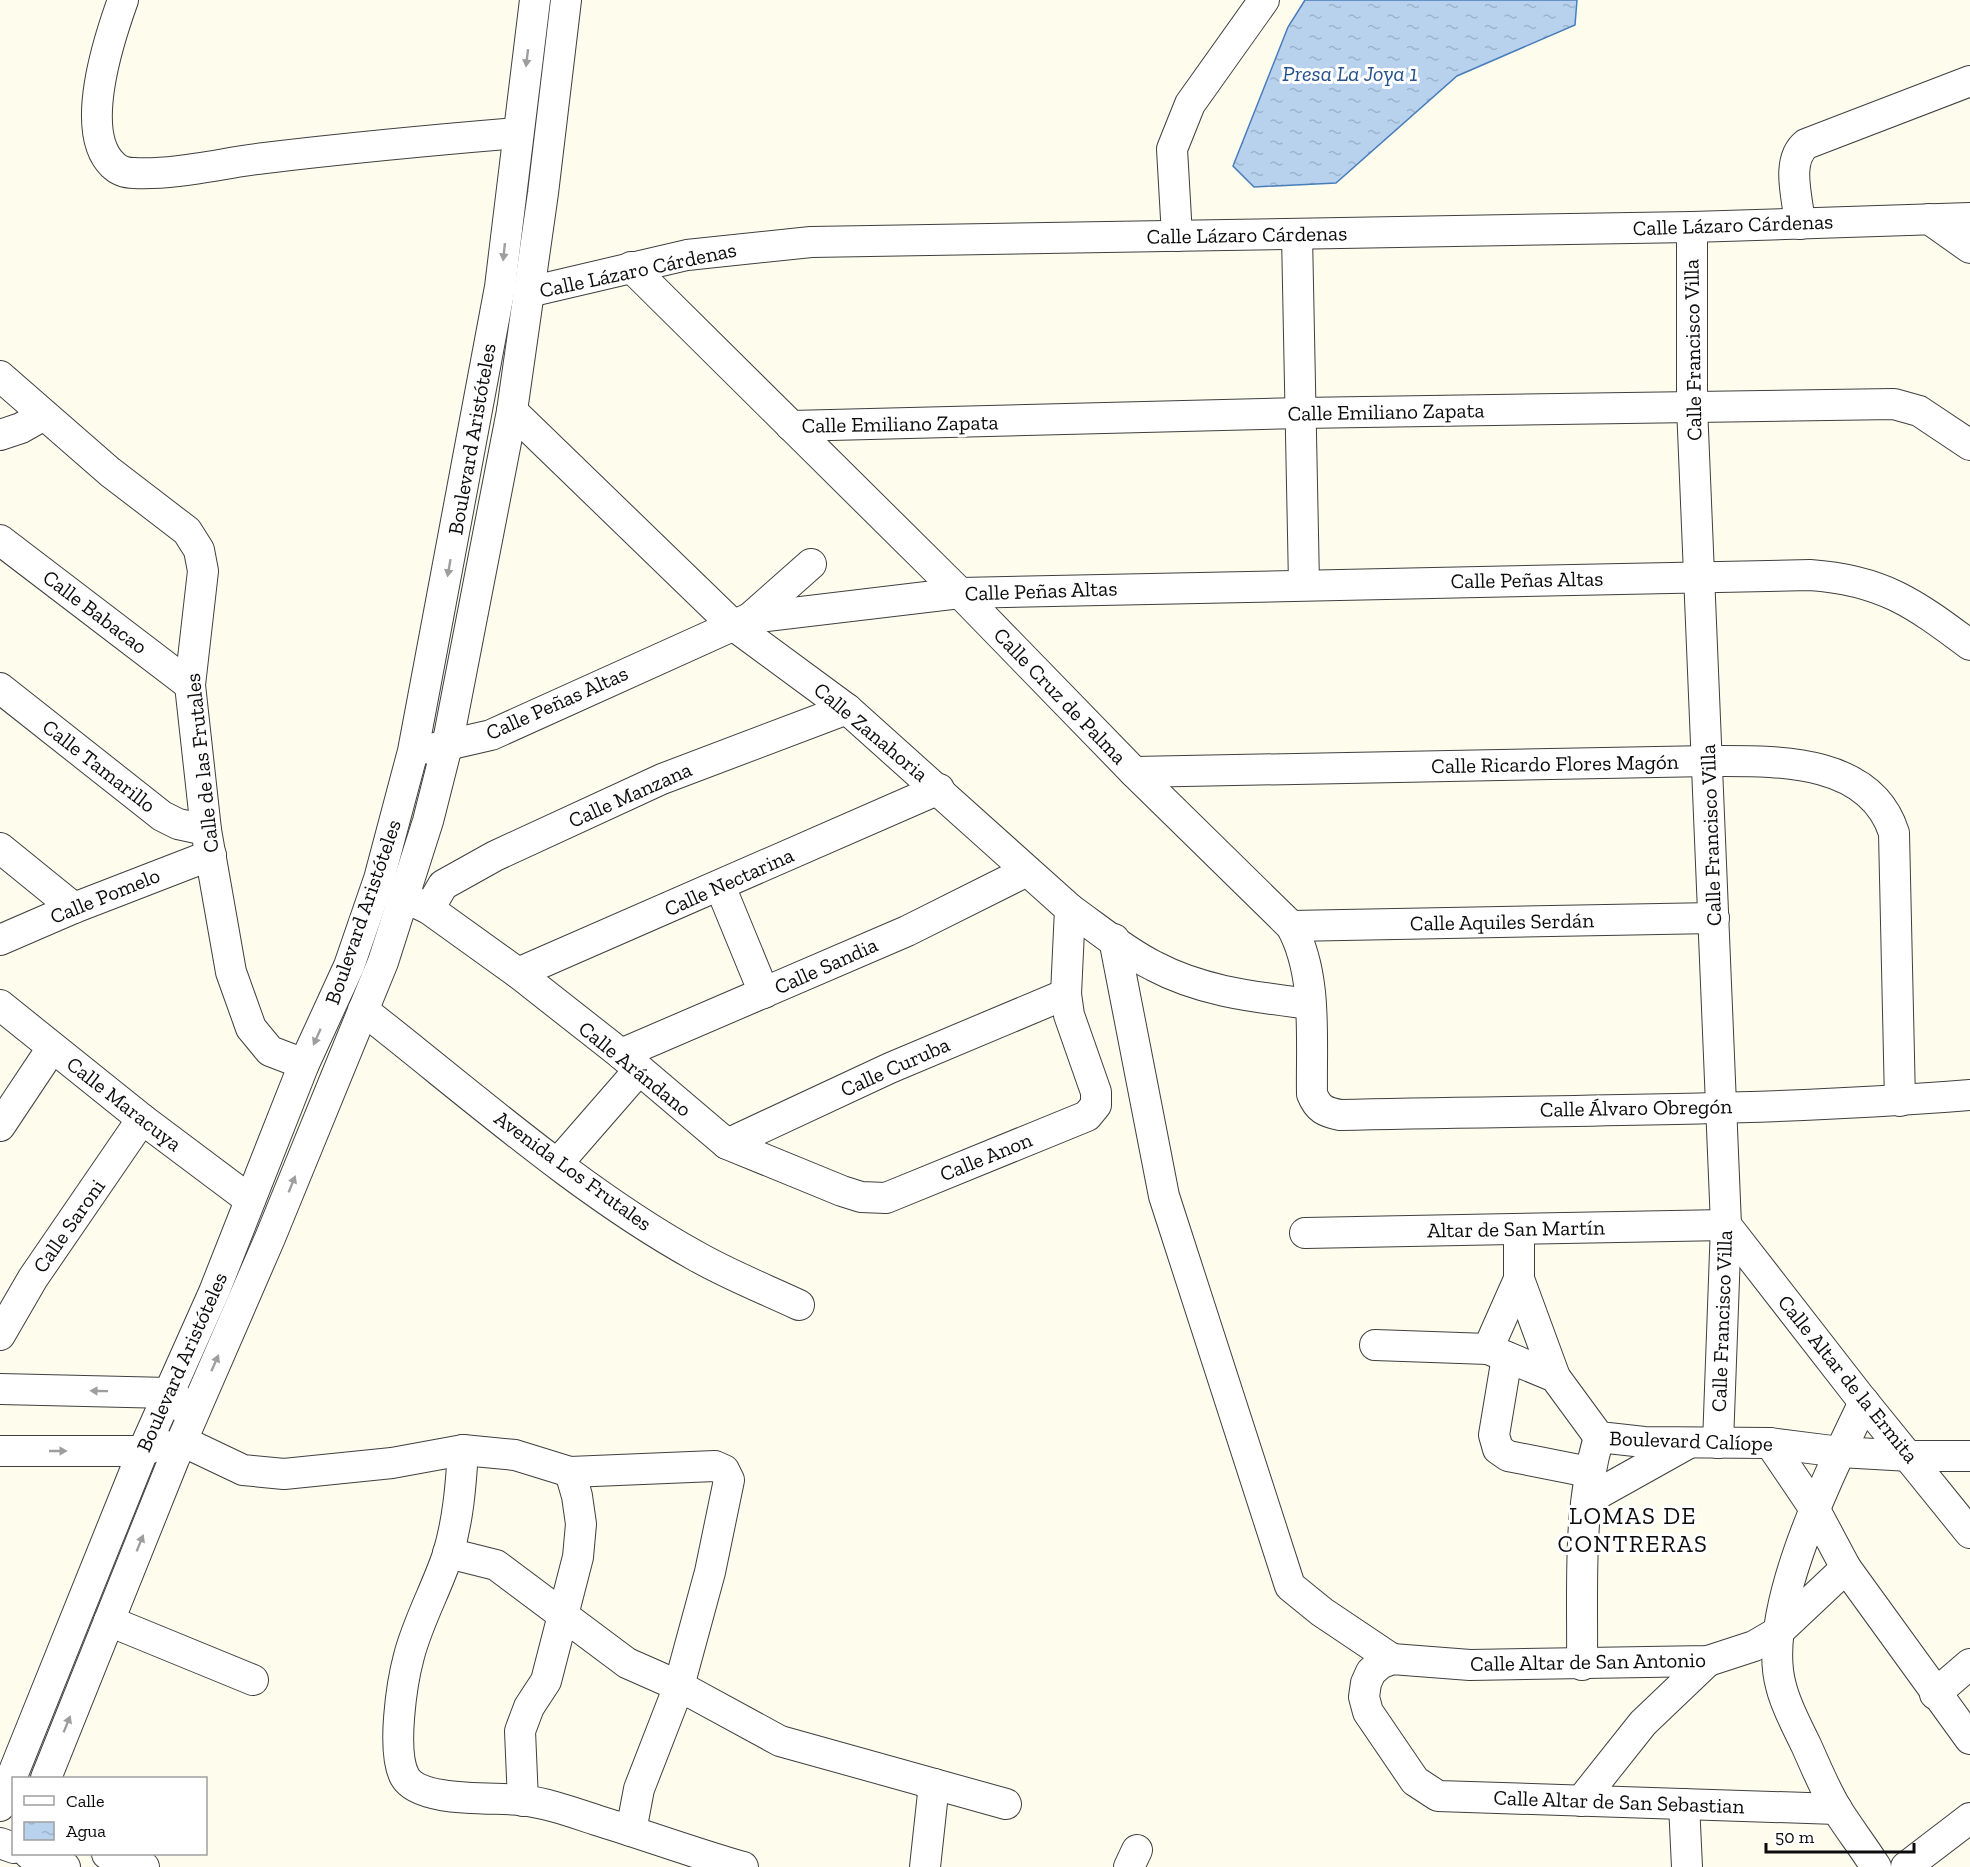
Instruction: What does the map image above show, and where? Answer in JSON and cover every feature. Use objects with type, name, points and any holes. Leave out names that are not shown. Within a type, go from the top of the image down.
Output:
[{"type":"street","points":[[123,0],[105,61],[97,123],[101,146],[108,160],[123,172],[160,172],[384,144],[518,133]]},
{"type":"street","name":"Boulevard Aristóteles","points":[[0,1806],[143,1451],[214,1292],[304,1065],[348,966],[379,879],[412,751],[500,287],[535,0]]},
{"type":"street","name":"Boulevard Aristóteles","points":[[47,1777],[179,1442],[270,1238],[383,962],[417,903],[428,821],[447,746],[512,411],[566,0]]},
{"type":"street","points":[[1177,236],[1172,149],[1190,104],[1264,0]]},
{"type":"street","points":[[1800,224],[1794,164],[1797,151],[1806,144],[1970,81]]},
{"type":"street","name":"Calle Lázaro Cárdenas","points":[[529,292],[631,267],[740,248],[811,242],[1692,227],[1970,218]]},
{"type":"street","points":[[1929,219],[1970,248]]},
{"type":"street","name":"Calle Francisco Villa","points":[[1692,227],[1692,406],[1709,761],[1726,1226],[1704,1443]]},
{"type":"street","points":[[1297,235],[1304,584]]},
{"type":"street","name":"Calle Cruz de Palma","points":[[631,267],[960,593],[1134,772],[1291,926],[1303,954],[1310,1004],[1312,1094]]},
{"type":"street","name":"Calle de las Frutales","points":[[0,376],[145,500],[177,522],[196,542],[202,558],[202,571],[190,685],[209,842],[231,972],[251,1028],[270,1051],[304,1065]]},
{"type":"street","name":"Calle Emiliano Zapata","points":[[791,426],[1692,406],[1894,404],[1919,411],[1970,445]]},
{"type":"street","name":"Calle Zanahoria","points":[[512,411],[742,621],[939,789],[1070,909],[1151,965],[1184,980],[1233,994],[1310,1004]]},
{"type":"street","points":[[0,435],[21,428],[44,415]]},
{"type":"street","name":"Calle Babacao","points":[[0,540],[190,685]]},
{"type":"street","points":[[742,621],[811,564]]},
{"type":"street","name":"Calle Peñas Altas","points":[[412,751],[447,746],[491,735],[742,621],[960,593],[1810,575],[1844,577],[1895,593],[1925,611],[1970,645]]},
{"type":"street","name":"Calle Tamarillo","points":[[0,688],[162,816],[209,842]]},
{"type":"street","name":"Calle Manzana","points":[[417,903],[443,885],[495,856],[662,779],[847,709]]},
{"type":"street","name":"Calle Ricardo Flores Magón","points":[[1134,772],[1764,761],[1813,767],[1844,777],[1873,796],[1888,813],[1894,833],[1900,1101]]},
{"type":"street","name":"Calle Nectarina","points":[[518,974],[939,789]]},
{"type":"street","name":"Calle Pomelo","points":[[0,940],[74,908],[209,842]]},
{"type":"street","points":[[0,848],[74,908]]},
{"type":"street","name":"Calle Sandia","points":[[630,1062],[764,993],[907,931],[1027,871]]},
{"type":"street","points":[[720,886],[764,993]]},
{"type":"street","name":"Calle Arándano","points":[[417,903],[518,974],[630,1062],[727,1144],[842,1191],[861,1197],[886,1198]]},
{"type":"street","points":[[1066,994],[1070,909]]},
{"type":"street","name":"Calle Aquiles Serdán","points":[[1291,926],[1714,918]]},
{"type":"street","points":[[1114,939],[1164,1196],[1290,1586],[1322,1612],[1392,1659]]},
{"type":"street","name":"Calle Anon","points":[[886,1198],[1087,1116],[1096,1105],[1096,1092],[1069,1015],[1066,994]]},
{"type":"street","name":"Calle Curuba","points":[[727,1144],[890,1068],[1066,994]]},
{"type":"street","name":"Calle Maracuya","points":[[0,1005],[142,1119],[250,1200]]},
{"type":"street","name":"Avenida Los Frutales","points":[[363,1010],[558,1163],[646,1226],[697,1257],[799,1305]]},
{"type":"street","points":[[0,1126],[52,1048]]},
{"type":"street","points":[[558,1163],[630,1062]]},
{"type":"street","name":"Calle Álvaro Obregón","points":[[1312,1094],[1316,1104],[1325,1112],[1340,1115],[1900,1101],[1970,1095]]},
{"type":"street","name":"Calle Saroni","points":[[3,1323],[142,1119]]},
{"type":"street","name":"Altar de San Martín","points":[[1305,1233],[1726,1226]]},
{"type":"street","name":"Calle Altar de la Ermita","points":[[1726,1226],[1970,1533]]},
{"type":"street","points":[[1519,1229],[1519,1279],[1498,1353],[1494,1435],[1498,1449],[1508,1456],[1588,1486],[1704,1443]]},
{"type":"street","name":"Boulevard Calíope","points":[[1519,1279],[1555,1377],[1599,1437],[1704,1443],[1770,1443],[1840,1452],[1910,1456],[1970,1456]]},
{"type":"street","points":[[132,1392],[162,1378],[172,1365],[202,1296],[214,1292]]},
{"type":"street","points":[[1375,1345],[1498,1353],[1555,1377]]},
{"type":"street","points":[[0,1389],[169,1393],[179,1400],[179,1442]]},
{"type":"street","points":[[1864,1402],[1814,1508],[1785,1600],[1778,1632],[1780,1685],[1791,1715],[1837,1809],[1876,1867]]},
{"type":"street","points":[[1582,1665],[1582,1561],[1588,1486],[1599,1437]]},
{"type":"street","points":[[0,1451],[143,1451],[166,1440],[179,1442],[243,1470],[284,1474],[392,1463],[463,1450],[516,1455],[570,1472],[716,1466],[724,1470],[729,1480],[716,1546],[679,1686],[639,1790],[631,1831]]},
{"type":"street","points":[[1770,1443],[1814,1508],[1846,1569],[1970,1739]]},
{"type":"street","points":[[463,1450],[457,1511],[448,1553],[410,1652],[403,1681],[399,1719],[400,1761],[405,1776],[415,1788],[439,1795],[523,1801],[559,1808],[743,1867]]},
{"type":"street","points":[[523,1801],[520,1731],[529,1707],[546,1681],[578,1557],[581,1524],[577,1496],[570,1472]]},
{"type":"street","points":[[448,1553],[496,1565],[627,1663],[679,1686],[780,1741],[1006,1804]]},
{"type":"street","name":"Calle Altar de San Antonio","points":[[1392,1659],[1470,1665],[1582,1665],[1708,1661],[1754,1646],[1778,1632],[1846,1569]]},
{"type":"street","points":[[109,1621],[253,1680]]},
{"type":"street","name":"Calle Altar de San Sebastian","points":[[1392,1659],[1380,1664],[1371,1672],[1364,1697],[1368,1712],[1414,1781],[1438,1796],[1837,1809]]},
{"type":"street","points":[[1581,1801],[1643,1723],[1708,1661]]},
{"type":"street","points":[[1935,1694],[1970,1664]]},
{"type":"street","points":[[925,1867],[933,1784]]},
{"type":"street","points":[[1684,1804],[1687,1867]]},
{"type":"street","points":[[1906,1867],[1970,1818]]},
{"type":"street","points":[[31,1855],[65,1867]]},
{"type":"street","points":[[110,1855],[144,1867]]},
{"type":"water","name":"Presa La Joya 1","points":[[1305,0],[1577,0],[1575,25],[1457,76],[1336,183],[1254,187],[1233,166],[1288,27]]},
{"type":"district","name":"LOMAS DE CONTRERAS","points":[[1633,1530]]}]
